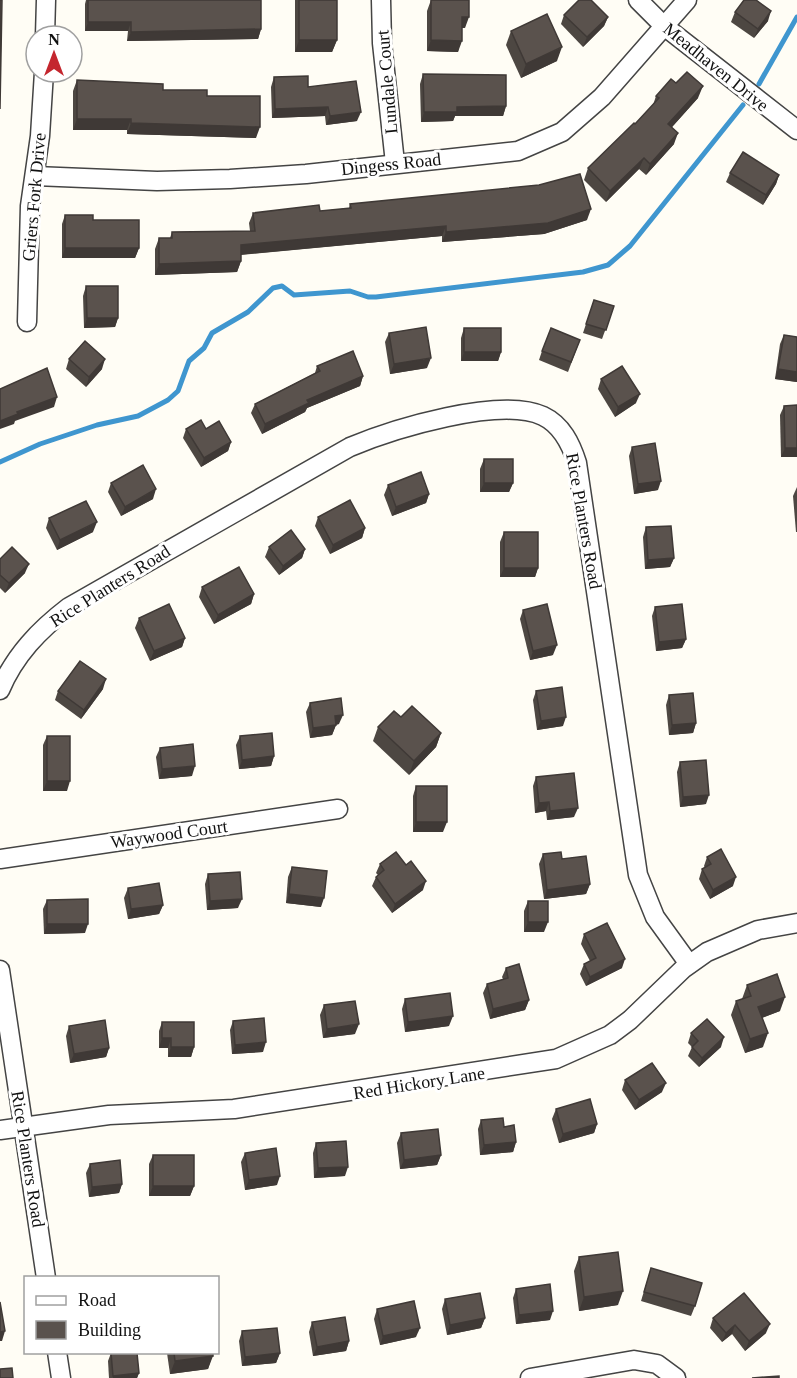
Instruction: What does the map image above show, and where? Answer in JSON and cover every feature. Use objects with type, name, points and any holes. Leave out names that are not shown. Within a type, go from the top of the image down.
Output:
[{"type":"street","points":[[45,24],[46,0]]},
{"type":"street","name":"Lundale Court","points":[[381,0],[394,163]]},
{"type":"street","name":"Meadhaven Drive","points":[[638,0],[664,26],[797,130]]},
{"type":"street","name":"Dingess Road","points":[[35,176],[157,181],[220,179],[306,174],[518,151],[562,132],[602,97],[687,0]]},
{"type":"street","name":"Griers Fork Drive","points":[[27,322],[30,206],[35,176],[43,84]]},
{"type":"street","name":"Rice Planters Road","points":[[0,690],[22,651],[36,634],[69,607],[350,447],[388,431],[457,415],[530,412],[544,417],[563,433],[577,463],[638,875],[655,916],[689,964]]},
{"type":"street","name":"Waywood Court","points":[[0,859],[338,808]]},
{"type":"street","name":"Red Hickory Lane","points":[[0,1130],[109,1115],[234,1109],[556,1059],[610,1035],[689,964],[737,937],[797,923]]},
{"type":"street","name":"Rice Planters Road","points":[[0,970],[46,1276]]},
{"type":"street","points":[[57,1354],[61,1378]]},
{"type":"street","points":[[530,1378],[634,1360],[657,1364],[676,1378]]},
{"type":"building","points":[[0,0],[2,0],[0,109]]},
{"type":"building","points":[[88,0],[261,0],[261,29],[131,32],[131,22],[88,22]]},
{"type":"building","points":[[299,0],[337,0],[337,40],[299,40]]},
{"type":"building","points":[[431,0],[469,0],[469,17],[462,17],[462,41],[431,40]]},
{"type":"building","points":[[579,0],[591,0],[608,17],[587,37],[564,15]]},
{"type":"building","points":[[744,0],[756,0],[771,11],[758,29],[735,12]]},
{"type":"building","points":[[547,14],[562,47],[526,64],[511,31]]},
{"type":"building","points":[[687,72],[703,86],[668,124],[678,133],[650,164],[644,158],[610,191],[588,168],[635,124],[659,98],[656,96],[671,79],[676,83]]},
{"type":"building","points":[[423,74],[506,75],[506,106],[457,107],[457,112],[424,112]]},
{"type":"building","points":[[308,76],[308,87],[356,81],[361,112],[330,116],[328,107],[275,109],[274,77]]},
{"type":"building","points":[[84,80],[163,84],[163,90],[207,90],[207,96],[260,96],[260,127],[131,123],[131,119],[77,119],[77,84],[84,84]]},
{"type":"building","points":[[743,152],[779,175],[766,195],[730,173]]},
{"type":"building","points":[[580,174],[591,209],[548,223],[446,232],[446,226],[241,245],[241,261],[159,264],[159,238],[172,238],[172,232],[255,231],[253,213],[319,205],[320,211],[351,208],[350,204],[539,185]]},
{"type":"building","points":[[65,215],[93,215],[93,220],[139,220],[139,248],[65,248]]},
{"type":"building","points":[[86,286],[118,286],[118,318],[87,318]]},
{"type":"building","points":[[594,300],[614,306],[606,330],[586,324]]},
{"type":"building","points":[[426,327],[431,358],[394,364],[389,333]]},
{"type":"building","points":[[464,328],[501,328],[501,352],[464,352]]},
{"type":"building","points":[[551,328],[580,340],[571,362],[542,351]]},
{"type":"building","points":[[784,335],[797,337],[797,372],[778,369]]},
{"type":"building","points":[[85,341],[105,359],[89,377],[69,359]]},
{"type":"building","points":[[353,351],[363,376],[307,400],[309,403],[265,424],[255,404],[320,371],[317,366]]},
{"type":"building","points":[[622,366],[640,394],[618,407],[601,379]]},
{"type":"building","points":[[47,368],[57,397],[0,421],[0,389]]},
{"type":"building","points":[[797,405],[797,448],[785,448],[784,406]]},
{"type":"building","points":[[201,420],[206,429],[219,421],[231,442],[204,458],[186,429]]},
{"type":"building","points":[[655,443],[661,481],[638,484],[632,447]]},
{"type":"building","points":[[484,459],[513,459],[513,483],[484,483]]},
{"type":"building","points":[[143,465],[156,489],[125,507],[111,483]]},
{"type":"building","points":[[421,472],[429,494],[396,507],[388,485]]},
{"type":"building","points":[[350,500],[365,528],[333,545],[318,517]]},
{"type":"building","points":[[86,501],[97,522],[60,540],[49,518]]},
{"type":"building","points":[[671,526],[674,558],[648,560],[646,527]]},
{"type":"building","points":[[291,530],[305,549],[283,566],[269,547]]},
{"type":"building","points":[[504,532],[538,532],[538,568],[504,568]]},
{"type":"building","points":[[12,547],[29,564],[9,583],[0,575],[0,559]]},
{"type":"building","points":[[239,567],[254,594],[218,615],[202,587]]},
{"type":"building","points":[[169,604],[185,638],[154,651],[139,618]]},
{"type":"building","points":[[547,604],[557,645],[533,651],[523,610]]},
{"type":"building","points":[[682,604],[686,639],[659,642],[655,607]]},
{"type":"building","points":[[80,661],[106,679],[84,710],[58,691]]},
{"type":"building","points":[[562,687],[566,717],[541,721],[536,691]]},
{"type":"building","points":[[693,693],[696,723],[672,725],[669,695]]},
{"type":"building","points":[[341,698],[343,715],[335,716],[336,725],[313,728],[310,703]]},
{"type":"building","points":[[412,706],[441,733],[414,761],[378,727],[394,711],[401,717]]},
{"type":"building","points":[[272,733],[274,756],[242,760],[240,736]]},
{"type":"building","points":[[47,736],[70,736],[70,781],[47,781]]},
{"type":"building","points":[[193,744],[195,766],[162,769],[160,748]]},
{"type":"building","points":[[706,760],[709,795],[683,797],[680,762]]},
{"type":"building","points":[[574,773],[578,808],[550,811],[549,802],[539,803],[536,777]]},
{"type":"building","points":[[416,786],[447,786],[447,822],[416,822]]},
{"type":"building","points":[[721,849],[736,877],[713,890],[702,869],[711,864],[707,857]]},
{"type":"building","points":[[396,852],[406,865],[411,861],[426,881],[395,904],[376,877],[384,870],[380,864]]},
{"type":"building","points":[[561,852],[562,859],[586,856],[590,884],[547,890],[543,854]]},
{"type":"building","points":[[292,867],[327,871],[324,898],[289,894]]},
{"type":"building","points":[[240,872],[242,899],[210,901],[208,874]]},
{"type":"building","points":[[159,883],[163,905],[131,909],[128,888]]},
{"type":"building","points":[[88,899],[88,924],[47,924],[47,900]]},
{"type":"building","points":[[528,901],[548,901],[548,922],[528,922]]},
{"type":"building","points":[[607,923],[625,959],[590,977],[584,964],[596,958],[584,934]]},
{"type":"building","points":[[519,964],[529,1000],[493,1009],[487,984],[508,978],[506,968]]},
{"type":"building","points":[[777,974],[785,997],[758,1007],[768,1033],[750,1039],[736,1001],[751,996],[747,985]]},
{"type":"building","points":[[450,993],[453,1016],[408,1022],[405,999]]},
{"type":"building","points":[[355,1001],[359,1024],[327,1029],[324,1005]]},
{"type":"building","points":[[264,1018],[266,1042],[235,1045],[233,1021]]},
{"type":"building","points":[[707,1019],[724,1037],[702,1058],[692,1047],[698,1041],[691,1033]]},
{"type":"building","points":[[105,1020],[109,1048],[74,1054],[69,1026]]},
{"type":"building","points":[[162,1022],[194,1022],[194,1047],[171,1047],[171,1038],[162,1038]]},
{"type":"building","points":[[652,1063],[666,1083],[639,1100],[625,1080]]},
{"type":"building","points":[[590,1099],[597,1124],[563,1134],[556,1109]]},
{"type":"building","points":[[503,1118],[504,1127],[514,1125],[516,1142],[484,1145],[481,1120]]},
{"type":"building","points":[[438,1129],[441,1155],[404,1160],[401,1133]]},
{"type":"building","points":[[346,1141],[348,1167],[318,1168],[316,1143]]},
{"type":"building","points":[[276,1148],[280,1176],[249,1180],[245,1153]]},
{"type":"building","points":[[153,1155],[194,1155],[194,1186],[153,1186]]},
{"type":"building","points":[[120,1160],[122,1184],[92,1187],[90,1164]]},
{"type":"building","points":[[618,1252],[623,1291],[584,1297],[579,1257]]},
{"type":"building","points":[[651,1268],[702,1283],[695,1306],[644,1292]]},
{"type":"building","points":[[550,1284],[553,1311],[519,1315],[516,1289]]},
{"type":"building","points":[[480,1293],[485,1318],[450,1325],[445,1299]]},
{"type":"building","points":[[744,1293],[770,1324],[749,1341],[735,1325],[726,1333],[713,1318]]},
{"type":"building","points":[[414,1301],[420,1328],[383,1336],[377,1309]]},
{"type":"building","points":[[0,1302],[5,1331],[0,1332]]},
{"type":"building","points":[[345,1317],[349,1341],[317,1347],[312,1322]]},
{"type":"building","points":[[277,1328],[280,1353],[245,1357],[242,1331]]},
{"type":"building","points":[[111,1354],[137,1354],[139,1373],[113,1376]]},
{"type":"building","points":[[174,1354],[213,1354],[213,1356],[175,1361]]},
{"type":"building","points":[[12,1368],[13,1378],[0,1378],[0,1369]]},
{"type":"building","points":[[779,1376],[779,1378],[752,1378]]},
{"type":"waterway","points":[[759,84],[797,17]]},
{"type":"waterway","points":[[0,462],[40,444],[97,425],[138,416],[168,400],[178,391],[189,361],[204,348],[212,333],[248,312],[273,288],[282,286],[294,295],[350,291],[376,297],[583,272],[608,265],[630,246],[743,105]]}]
